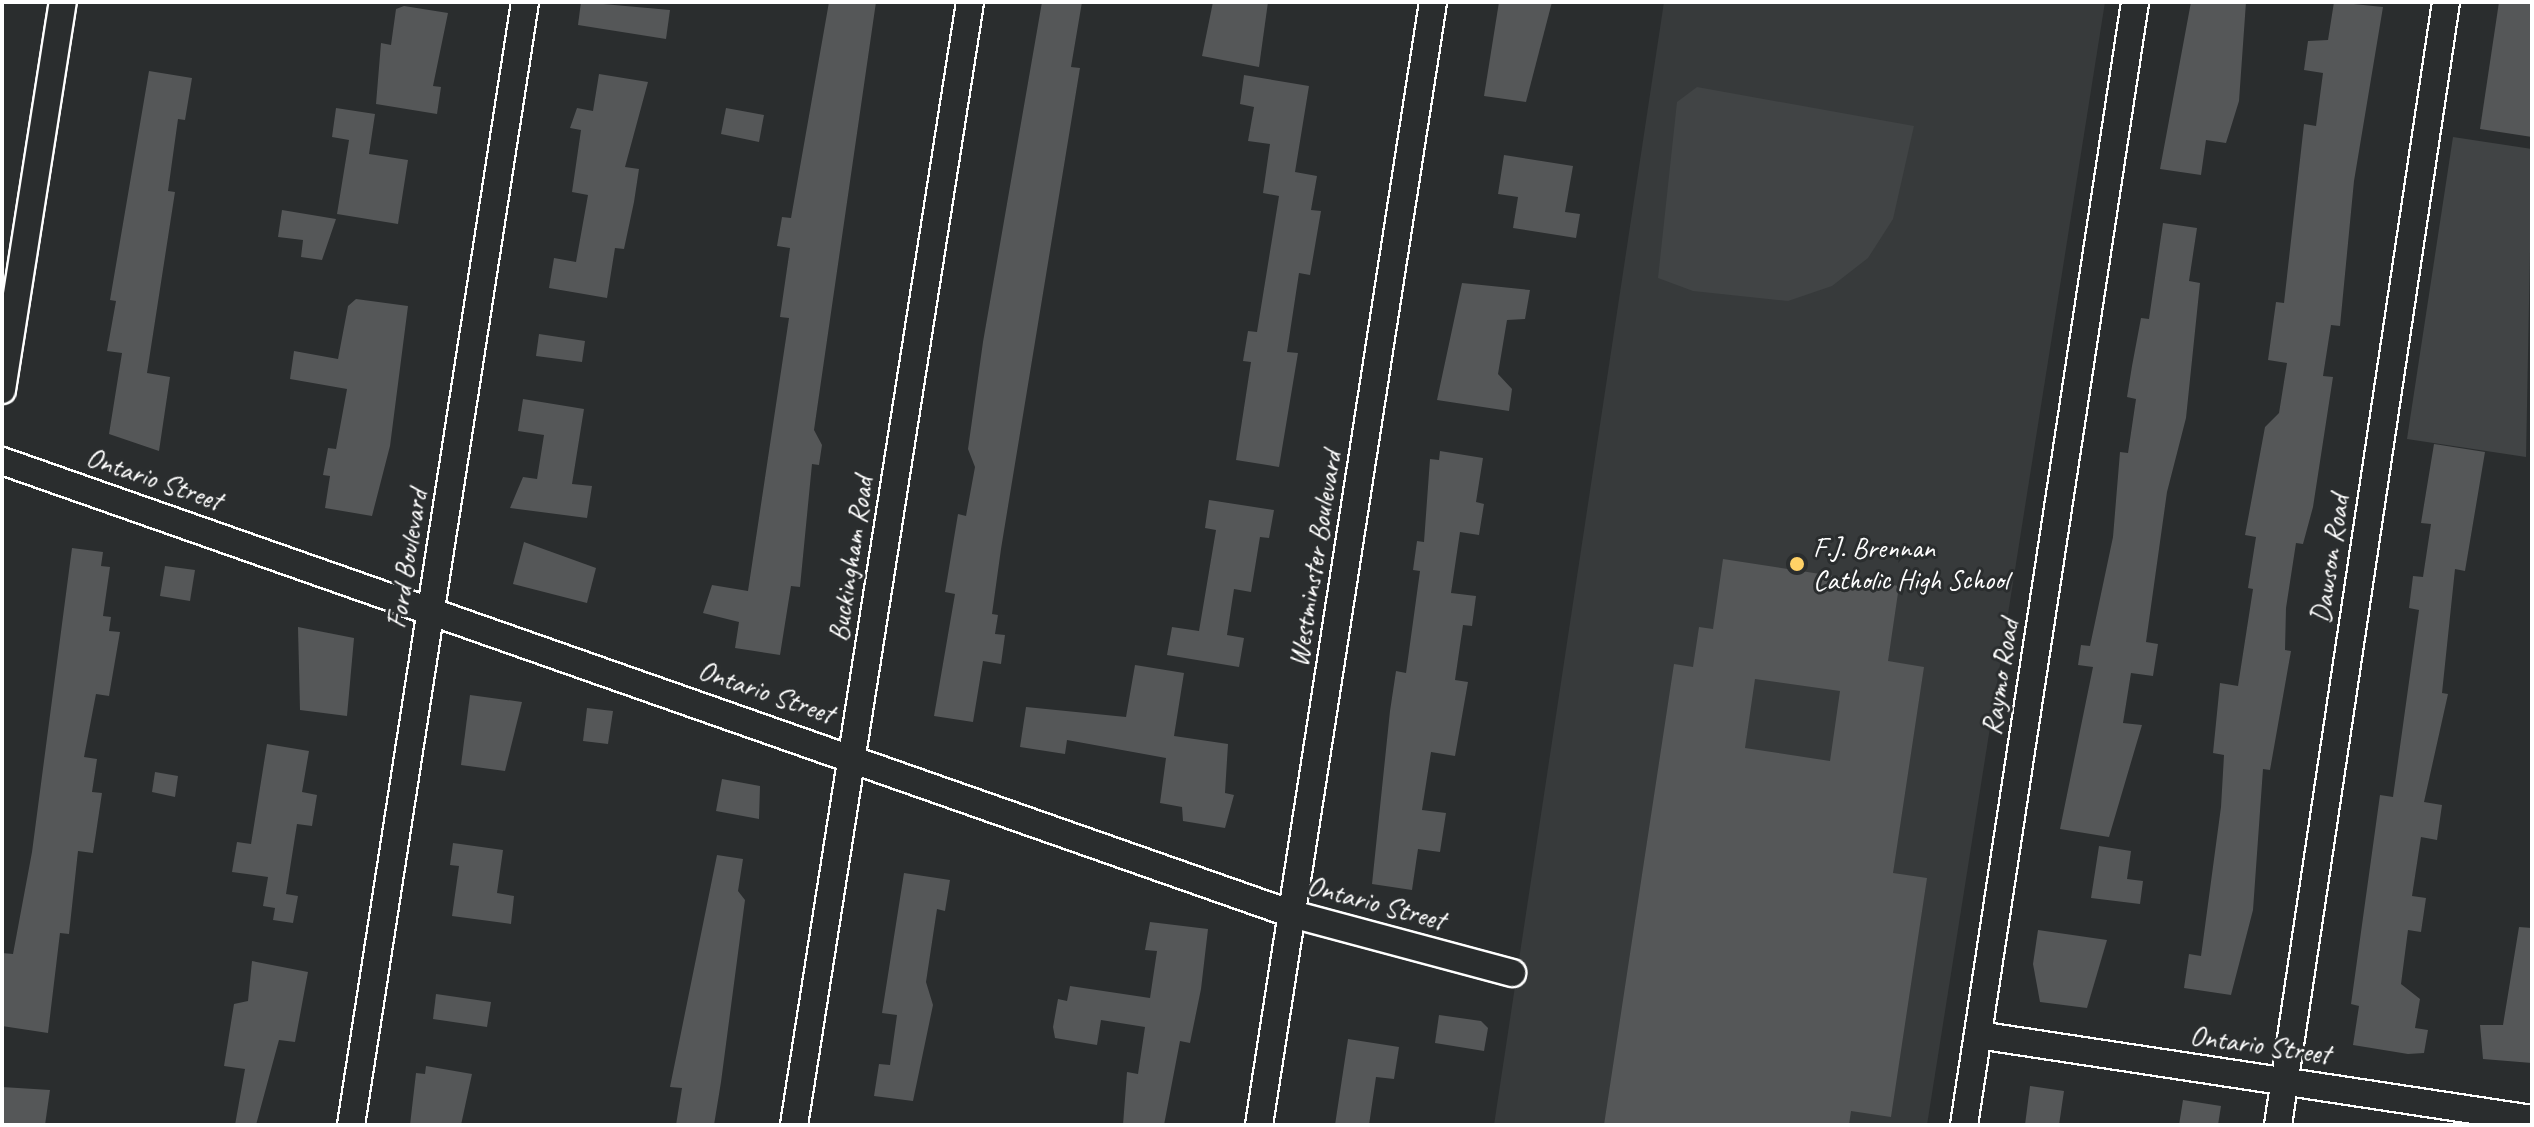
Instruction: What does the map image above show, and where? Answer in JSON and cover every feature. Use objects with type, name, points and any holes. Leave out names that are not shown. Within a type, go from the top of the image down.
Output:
[{"type":"street","points":[[2,390],[63,2]]},
{"type":"street","name":"Ford Boulevard","points":[[351,1125],[525,2]]},
{"type":"street","name":"Buckingham Road","points":[[794,1125],[970,2]]},
{"type":"street","name":"Westminster Boulevard","points":[[1259,1125],[1433,2]]},
{"type":"street","name":"Raymo Road","points":[[1964,1125],[2135,2]]},
{"type":"street","name":"Dawson Road","points":[[2278,1125],[2446,2]]},
{"type":"street","name":"Ontario Street","points":[[2,461],[432,608],[1292,914],[1512,973]]},
{"type":"street","name":"Ontario Street","points":[[1978,1035],[2532,1119]]},
{"type":"shaded area","name":"F.J. Brennan Catholic High School","points":[[1664,2],[2105,2],[1927,1125],[1494,1125]]},
{"type":"shaded area","points":[[1697,87],[1914,126],[1893,219],[1868,258],[1832,286],[1788,301],[1693,291],[1658,278],[1677,102]]},
{"type":"shaded area","points":[[2453,137],[2532,149],[2526,457],[2407,439]]},
{"type":"building","points":[[581,2],[670,10],[666,39],[578,25]]},
{"type":"building","points":[[829,2],[876,2],[814,430],[822,445],[819,465],[812,464],[800,587],[791,586],[780,655],[735,648],[739,622],[703,613],[712,585],[748,591],[789,318],[780,317],[790,248],[777,246],[782,217],[791,218]]},
{"type":"building","points":[[1042,2],[1082,2],[1071,67],[1080,68],[992,614],[998,615],[995,634],[1005,635],[1001,664],[983,661],[973,722],[934,716],[955,594],[945,592],[958,514],[966,516],[975,467],[968,449],[983,342]]},
{"type":"building","points":[[1213,2],[1268,2],[1259,67],[1202,56]]},
{"type":"building","points":[[1499,2],[1552,2],[1526,102],[1484,96]]},
{"type":"building","points":[[2191,2],[2246,2],[2239,101],[2226,143],[2206,140],[2201,175],[2160,169]]},
{"type":"building","points":[[2334,2],[2383,7],[2354,181],[2340,326],[2331,325],[2323,376],[2333,377],[2313,507],[2303,544],[2296,543],[2286,608],[2285,650],[2291,651],[2270,770],[2263,769],[2253,910],[2231,995],[2184,988],[2189,954],[2201,956],[2221,807],[2224,755],[2213,753],[2220,683],[2238,686],[2253,589],[2248,588],[2256,537],[2245,535],[2265,427],[2279,413],[2287,363],[2268,360],[2276,302],[2284,303],[2304,124],[2316,126],[2323,73],[2304,70],[2308,41],[2328,40]]},
{"type":"building","points":[[2499,2],[2532,2],[2532,137],[2480,129]]},
{"type":"building","points":[[404,6],[448,13],[433,86],[441,87],[437,114],[376,104],[381,43],[391,45],[396,9]]},
{"type":"building","points":[[149,71],[192,78],[185,120],[178,119],[168,191],[175,192],[147,373],[170,377],[159,451],[109,434],[122,353],[107,351],[116,301],[110,300]]},
{"type":"building","points":[[599,74],[648,82],[625,167],[639,169],[634,202],[624,249],[615,248],[607,298],[549,288],[554,258],[576,262],[588,195],[572,192],[581,130],[570,128],[577,108],[593,111]]},
{"type":"building","points":[[1244,75],[1309,86],[1295,172],[1317,176],[1311,210],[1321,211],[1310,275],[1299,273],[1287,352],[1298,353],[1279,467],[1236,460],[1251,362],[1243,361],[1248,331],[1257,332],[1279,196],[1263,193],[1270,144],[1248,141],[1254,107],[1240,104]]},
{"type":"building","points":[[336,108],[375,114],[369,154],[408,160],[398,224],[337,214],[349,140],[332,137]]},
{"type":"building","points":[[726,108],[764,115],[759,142],[721,134]]},
{"type":"building","points":[[1504,155],[1573,166],[1565,212],[1580,214],[1576,238],[1513,228],[1518,197],[1498,194]]},
{"type":"building","points":[[282,210],[336,219],[322,260],[301,257],[303,240],[278,237]]},
{"type":"building","points":[[2163,223],[2197,228],[2189,281],[2200,283],[2186,418],[2167,492],[2146,642],[2158,644],[2153,676],[2131,673],[2123,723],[2142,725],[2109,837],[2060,829],[2093,667],[2078,665],[2081,645],[2090,646],[2113,537],[2120,452],[2128,453],[2136,399],[2127,397],[2141,318],[2149,319]]},
{"type":"building","points":[[1462,283],[1530,290],[1525,319],[1507,320],[1498,374],[1512,389],[1509,411],[1437,400]]},
{"type":"building","points":[[356,299],[408,306],[390,446],[372,516],[325,508],[330,476],[323,475],[328,448],[336,449],[347,389],[290,379],[294,351],[338,359],[348,306]]},
{"type":"building","points":[[539,334],[585,341],[582,362],[536,356]]},
{"type":"building","points":[[523,399],[584,409],[572,484],[592,486],[587,518],[510,508],[523,477],[537,479],[544,435],[518,431]]},
{"type":"building","points":[[2434,444],[2485,452],[2465,571],[2455,569],[2442,693],[2448,694],[2424,802],[2442,805],[2437,840],[2421,837],[2412,896],[2426,898],[2421,932],[2408,930],[2401,984],[2420,999],[2415,1028],[2428,1030],[2424,1053],[2408,1054],[2353,1045],[2359,1006],[2351,1004],[2380,795],[2393,797],[2419,610],[2409,608],[2413,576],[2423,577],[2431,524],[2421,523]]},
{"type":"building","points":[[1440,451],[1483,458],[1476,502],[1484,504],[1479,535],[1460,532],[1451,593],[1476,596],[1472,626],[1463,625],[1455,680],[1468,682],[1455,756],[1431,752],[1422,810],[1446,813],[1440,852],[1418,849],[1412,890],[1372,884],[1396,671],[1406,673],[1420,571],[1413,570],[1417,541],[1424,542],[1430,459],[1439,460]]},
{"type":"building","points":[[1209,500],[1274,510],[1269,538],[1260,537],[1251,592],[1234,589],[1227,635],[1244,638],[1239,667],[1167,655],[1172,627],[1199,631],[1216,530],[1205,528]]},
{"type":"building","points":[[524,542],[596,568],[587,603],[513,584]]},
{"type":"building","points":[[72,548],[103,552],[101,566],[110,567],[103,616],[111,617],[109,631],[120,632],[109,696],[96,694],[84,757],[97,759],[92,792],[102,793],[93,853],[78,851],[69,934],[60,933],[48,1033],[2,1026],[2,953],[13,954],[32,852]]},
{"type":"building","points":[[1723,559],[1899,586],[1888,661],[1924,667],[1893,873],[1927,878],[1891,1117],[1851,1111],[1849,1125],[1604,1125],[1674,664],[1693,667],[1699,627],[1713,629]],"holes":[[[1755,679],[1840,691],[1830,761],[1745,748]]]},
{"type":"building","points":[[165,566],[195,570],[190,601],[160,596]]},
{"type":"building","points":[[298,627],[354,638],[347,716],[300,710]]},
{"type":"building","points":[[1135,665],[1184,673],[1174,736],[1228,744],[1225,793],[1234,795],[1225,828],[1183,821],[1182,807],[1160,803],[1166,758],[1067,740],[1065,754],[1020,747],[1026,707],[1126,717]]},
{"type":"building","points":[[470,695],[522,702],[505,771],[461,765]]},
{"type":"building","points":[[587,708],[613,711],[608,744],[583,741]]},
{"type":"building","points":[[267,744],[309,751],[302,792],[317,795],[312,826],[297,824],[286,894],[298,896],[293,923],[273,920],[275,908],[263,906],[268,877],[232,872],[237,842],[251,844]]},
{"type":"building","points":[[155,772],[178,776],[175,797],[152,792]]},
{"type":"building","points":[[722,779],[760,786],[759,819],[716,811]]},
{"type":"building","points":[[453,843],[503,850],[497,893],[514,896],[511,924],[452,916],[459,866],[450,865]]},
{"type":"building","points":[[2099,846],[2131,851],[2127,879],[2143,881],[2140,904],[2091,898]]},
{"type":"building","points":[[717,855],[743,859],[738,891],[745,900],[721,1082],[714,1125],[676,1125],[682,1088],[670,1087]]},
{"type":"building","points":[[904,873],[950,880],[945,911],[937,909],[926,982],[933,1005],[913,1101],[874,1096],[879,1064],[890,1065],[897,1015],[882,1013]]},
{"type":"building","points":[[1150,922],[1208,929],[1201,989],[1190,1043],[1180,1041],[1164,1125],[1123,1125],[1127,1072],[1138,1074],[1145,1027],[1101,1020],[1097,1045],[1055,1038],[1053,1027],[1058,999],[1067,1001],[1070,986],[1150,998],[1157,951],[1145,950]]},
{"type":"building","points":[[2519,927],[2532,928],[2532,1063],[2483,1059],[2480,1025],[2503,1025]]},
{"type":"building","points":[[2038,930],[2107,940],[2087,1008],[2040,1002],[2033,964]]},
{"type":"building","points":[[252,961],[308,972],[295,1042],[279,1040],[256,1125],[235,1125],[245,1069],[224,1066],[234,1004],[248,1001]]},
{"type":"building","points":[[436,994],[491,1002],[487,1027],[433,1019]]},
{"type":"building","points":[[1439,1015],[1481,1021],[1488,1028],[1484,1051],[1435,1043]]},
{"type":"building","points":[[1348,1039],[1399,1047],[1394,1079],[1376,1077],[1369,1125],[1335,1125]]},
{"type":"building","points":[[426,1066],[472,1074],[461,1125],[410,1125],[416,1073],[425,1074]]},
{"type":"building","points":[[2030,1086],[2064,1091],[2059,1125],[2025,1125]]},
{"type":"building","points":[[2,1087],[50,1090],[45,1125],[2,1125]]},
{"type":"building","points":[[2183,1100],[2221,1106],[2218,1125],[2179,1125]]},
{"type":"place","name":"F.J. Brennan Catholic High School","points":[[1797,564]]}]
